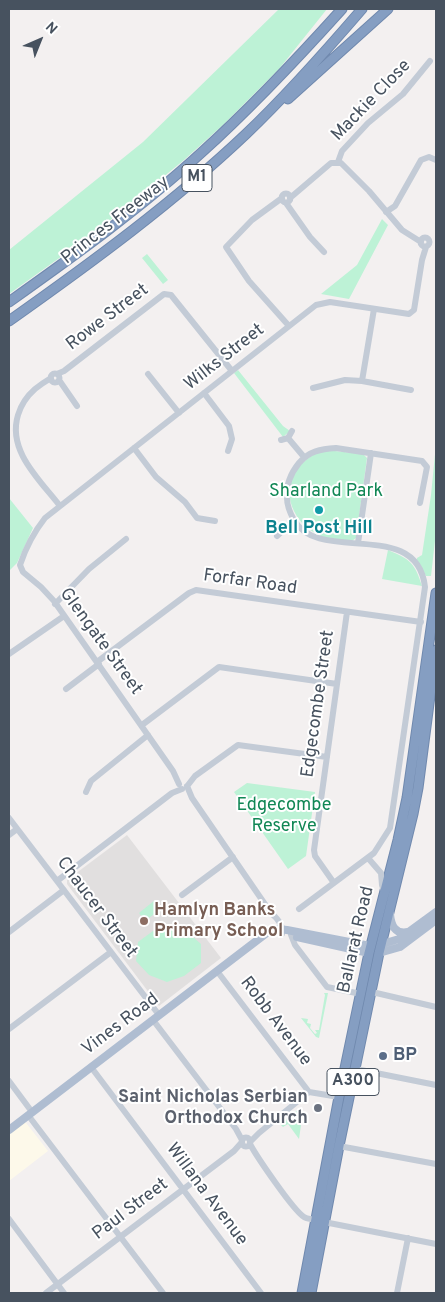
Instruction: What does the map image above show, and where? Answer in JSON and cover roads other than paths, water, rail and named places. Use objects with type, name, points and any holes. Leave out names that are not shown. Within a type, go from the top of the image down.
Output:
[{"type":"highway","points":[[281,76],[334,9]]},
{"type":"highway","name":"Princes Freeway","points":[[9,302],[114,226],[200,154],[281,76],[342,9]]},
{"type":"highway","name":"Princes Freeway","points":[[9,321],[107,251],[188,185],[247,133],[322,56],[362,9]]},
{"type":"highway","points":[[247,133],[304,85],[388,9]]},
{"type":"highway","name":"Ballarat Road","points":[[311,1293],[339,1098],[369,949],[398,840],[407,798],[436,593]]},
{"type":"highway","name":"Ballarat Road","points":[[302,1293],[339,1146],[380,948],[407,842],[418,788],[436,650]]},
{"type":"highway","points":[[369,949],[380,948]]},
{"type":"main road","points":[[390,910],[391,922],[394,928],[402,933],[408,932]]},
{"type":"main road","points":[[380,948],[399,939],[436,912]]},
{"type":"main road","points":[[380,948],[400,947],[436,920]]},
{"type":"main road","points":[[280,931],[369,949]]},
{"type":"main road","points":[[280,931],[291,936],[369,949]]},
{"type":"main road","name":"Vines Road","points":[[9,1130],[253,945],[266,933],[280,931]]},
{"type":"street","name":"Mackie Close","points":[[338,162],[342,151],[368,123],[403,94],[430,61]]},
{"type":"street","points":[[386,212],[395,206],[421,160],[429,157],[436,160]]},
{"type":"street","points":[[289,326],[249,281],[226,247],[252,220],[287,200],[331,164],[338,162],[344,164],[402,230],[428,244]]},
{"type":"street","points":[[287,200],[310,237],[324,252]]},
{"type":"street","name":"Wilks Street","points":[[35,531],[45,518],[316,305],[323,302],[412,313],[422,260],[428,244]]},
{"type":"street","name":"Rowe Street","points":[[60,506],[23,458],[12,426],[22,406],[41,385],[56,379],[164,294],[172,295],[232,371]]},
{"type":"street","points":[[362,380],[374,309]]},
{"type":"street","points":[[148,374],[178,413]]},
{"type":"street","points":[[56,379],[77,406]]},
{"type":"street","points":[[313,388],[345,380],[362,380],[411,390]]},
{"type":"street","points":[[204,393],[229,426],[232,439],[228,451]]},
{"type":"street","points":[[281,440],[290,434],[304,457]]},
{"type":"street","points":[[134,448],[156,477],[185,502],[197,518],[215,521]]},
{"type":"street","points":[[299,909],[368,858],[378,848],[391,826],[425,587],[424,577],[416,563],[393,548],[318,538],[306,533],[294,520],[287,504],[289,478],[304,457],[323,448],[336,448],[422,461],[427,467],[420,503]]},
{"type":"street","points":[[358,543],[371,453]]},
{"type":"street","points":[[277,536],[294,520]]},
{"type":"street","name":"Glengate Street","points":[[35,531],[20,565],[23,572],[41,587],[98,663],[233,857],[271,913],[280,931]]},
{"type":"street","points":[[55,604],[89,568],[126,539]]},
{"type":"street","name":"Forfar Road","points":[[66,689],[78,686],[98,663],[192,591],[421,622]]},
{"type":"street","name":"Edgecombe Street","points":[[334,883],[314,855],[314,850],[348,612]]},
{"type":"street","points":[[9,654],[64,616]]},
{"type":"street","points":[[142,725],[219,667],[337,684]]},
{"type":"street","points":[[86,792],[91,781],[148,735]]},
{"type":"street","points":[[57,881],[238,745],[327,757]]},
{"type":"street","name":"Chaucer Street","points":[[9,818],[111,952],[236,1129],[294,1207],[304,1217],[320,1221]]},
{"type":"street","points":[[9,835],[17,829]]},
{"type":"street","points":[[182,895],[233,857]]},
{"type":"street","points":[[368,858],[381,873],[384,891]]},
{"type":"street","points":[[9,932],[64,890]]},
{"type":"street","points":[[291,936],[295,945],[327,988],[361,994]]},
{"type":"street","points":[[9,1029],[111,952]]},
{"type":"street","name":"Robb Avenue","points":[[217,971],[309,1092],[339,1098]]},
{"type":"street","points":[[372,992],[436,1007]]},
{"type":"street","name":"Willana Avenue","points":[[91,1068],[261,1293]]},
{"type":"street","points":[[356,1069],[436,1085]]},
{"type":"street","points":[[9,1081],[120,1237],[163,1293]]},
{"type":"street","name":"Paul Street","points":[[46,1293],[259,1133],[309,1092]]},
{"type":"street","points":[[339,1146],[436,1164]]},
{"type":"street","points":[[9,1219],[64,1293]]},
{"type":"street","points":[[320,1221],[436,1244]]},
{"type":"street","points":[[397,1293],[408,1238]]},
{"type":"place","name":"Bell Post Hill","points":[[319,510]]},
{"type":"place","name":"Hamlyn Banks Primary School","points":[[144,921]]},
{"type":"place","name":"BP","points":[[383,1056]]},
{"type":"place","name":"Saint Nicholas Serbian Orthodox Church","points":[[318,1108]]},
{"type":"park label","name":"Sharland Park","points":[[326,492]]},
{"type":"park label","name":"Edgecombe Reserve","points":[[284,816]]}]
